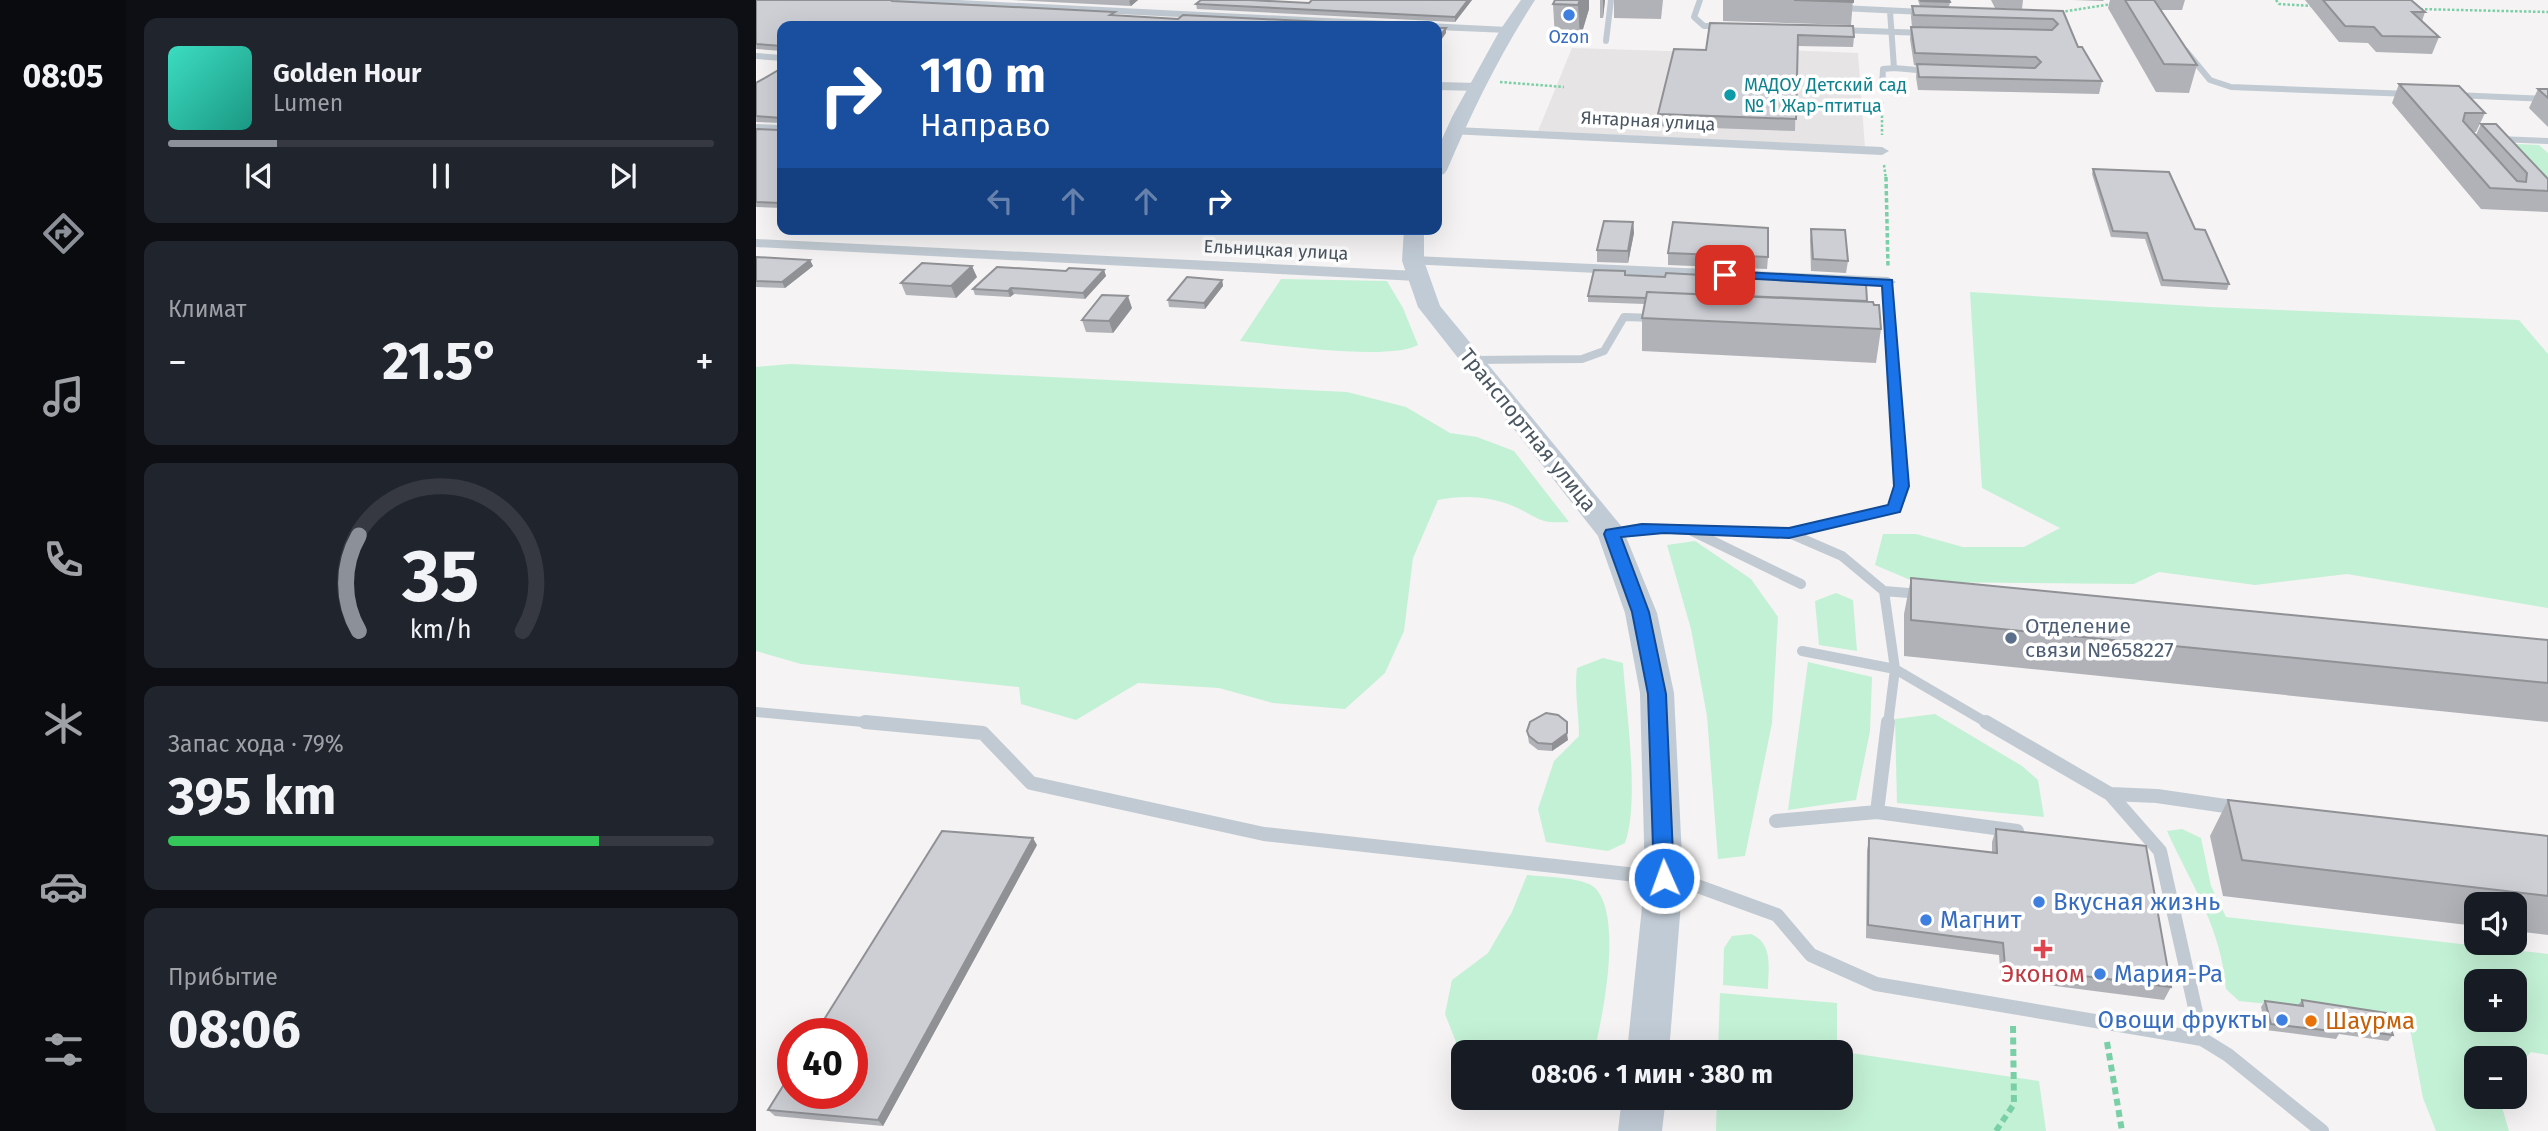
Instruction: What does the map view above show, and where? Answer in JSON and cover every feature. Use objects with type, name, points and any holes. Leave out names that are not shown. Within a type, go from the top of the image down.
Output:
[{"type":"street","points":[[894,0],[1326,21]]},
{"type":"street","points":[[1442,155],[1485,85],[1508,30],[1528,0]]},
{"type":"street","points":[[1442,27],[1508,30]]},
{"type":"street","points":[[756,56],[777,58]]},
{"type":"street","points":[[1442,86],[1485,85]]},
{"type":"street","points":[[756,128],[777,129]]},
{"type":"street","name":"Янтарная улица","points":[[1455,131],[1882,151]]},
{"type":"street","name":"Транспортная улица","points":[[1415,235],[1415,268],[1429,307],[1612,534],[1640,612],[1657,694],[1664,878],[1649,1040]]},
{"type":"street","name":"Ельницкая улица","points":[[756,243],[1415,268],[1888,282]]},
{"type":"street","points":[[1640,1131],[1642,1110]]},
{"type":"lane","points":[[1606,41],[1611,0]]},
{"type":"lane","points":[[1700,0],[1694,17],[1704,26],[1731,26]]},
{"type":"lane","points":[[1838,8],[1931,12]]},
{"type":"lane","points":[[1890,11],[1894,68]]},
{"type":"lane","points":[[1826,29],[1933,33]]},
{"type":"lane","points":[[2184,48],[2210,80],[2231,87],[2424,94]]},
{"type":"lane","points":[[1882,87],[1883,69],[1937,72]]},
{"type":"lane","points":[[2452,95],[2548,99]]},
{"type":"lane","points":[[2484,138],[2548,141]]},
{"type":"lane","points":[[1612,534],[1642,528],[1789,533],[1895,508],[1901,486],[1888,282]]},
{"type":"lane","points":[[1473,360],[1582,359],[1604,351],[1624,317],[1664,319]]},
{"type":"lane","points":[[1878,328],[1891,329]]},
{"type":"lane","points":[[1686,528],[1801,584]]},
{"type":"lane","points":[[1789,533],[1842,556],[1884,591],[1939,595]]},
{"type":"lane","points":[[1877,812],[1895,669],[1884,591]]},
{"type":"lane","points":[[1802,651],[1895,669],[2110,794],[2160,851],[2202,1039]]},
{"type":"lane","points":[[756,712],[983,733],[1031,783],[1264,834],[1664,878],[1700,887],[1777,915],[1811,955],[1876,984],[2202,1039],[2228,1055],[2322,1131]]},
{"type":"lane","points":[[2110,794],[2157,796],[2251,809]]},
{"type":"lane","points":[[1776,821],[1877,812],[2025,833]]},
{"type":"lane","points":[[2133,847],[2160,851]]},
{"type":"path","points":[[2276,0],[2279,4],[2316,6]]},
{"type":"path","points":[[2056,13],[2112,4]]},
{"type":"path","points":[[2417,13],[2411,9],[2548,12]]},
{"type":"path","points":[[1485,85],[1564,87]]},
{"type":"path","points":[[1882,87],[1882,151],[1888,193],[1888,282]]},
{"type":"path","points":[[1996,1131],[2014,1104],[2013,1008]]},
{"type":"path","points":[[2104,1023],[2122,1131]]},
{"type":"shaded area","points":[[1572,48],[1730,53],[1732,48],[1858,53],[1865,148],[1538,131]]},
{"type":"green space","points":[[2495,143],[2539,145],[2548,153],[2548,204]]},
{"type":"green space","points":[[1281,279],[1387,281],[1403,308],[1418,345],[1404,350],[1359,352],[1240,341]]},
{"type":"green space","points":[[1970,292],[2209,307],[2519,320],[2548,354],[2548,608],[2347,574],[2255,585],[2159,572],[2134,584],[1915,582],[1875,565],[1883,534],[1916,534],[1963,547],[2024,547],[2060,528],[1982,488]]},
{"type":"green space","points":[[790,364],[1347,392],[1406,407],[1450,433],[1477,437],[1514,451],[1569,522],[1544,521],[1513,506],[1485,498],[1457,497],[1438,500],[1413,558],[1404,631],[1385,673],[1345,709],[1273,703],[1219,688],[1138,683],[1076,720],[1021,704],[1019,687],[801,664],[756,651],[756,367]]},
{"type":"green space","points":[[1695,541],[1751,579],[1778,617],[1772,723],[1745,856],[1718,859],[1707,716],[1691,629],[1667,545]]},
{"type":"green space","points":[[1836,593],[1853,600],[1857,651],[1819,645],[1815,601]]},
{"type":"green space","points":[[1603,658],[1623,663],[1632,780],[1625,843],[1608,851],[1546,842],[1538,809],[1554,761],[1579,736],[1577,668]]},
{"type":"green space","points":[[1808,662],[1872,677],[1870,731],[1856,800],[1788,810]]},
{"type":"green space","points":[[1935,714],[2022,766],[2038,780],[2044,817],[1897,803],[1895,719]]},
{"type":"green space","points":[[2182,829],[2201,838],[2211,886],[2226,917],[2464,944],[2464,955],[2527,955],[2527,952],[2548,954],[2548,1055],[2531,1052],[2527,1056],[2527,1046],[2464,1046],[2464,1109],[2503,1109],[2509,1131],[2436,1131],[2423,1098],[2410,1029],[2396,1017],[2239,1001],[2226,989],[2212,926],[2167,831]]},
{"type":"green space","points":[[1527,875],[1563,878],[1590,884],[1595,888],[1603,902],[1608,920],[1609,943],[1606,992],[1597,1040],[1455,1040],[1445,1014],[1452,980],[1488,953],[1512,912]]},
{"type":"green space","points":[[1751,934],[1758,938],[1766,950],[1769,965],[1768,989],[1723,985],[1724,948],[1732,936]]},
{"type":"green space","points":[[1720,993],[1837,1003],[1837,1040],[1718,1040]]},
{"type":"green space","points":[[1853,1053],[2039,1081],[2046,1131],[1716,1131],[1717,1110],[1853,1110]]},
{"type":"building","points":[[756,0],[891,0],[1115,12],[1110,15],[1178,19],[1183,15],[1305,21],[777,21],[777,46],[756,44]]},
{"type":"building","points":[[1201,0],[1309,3],[1312,0],[1468,0],[1455,17],[1196,4]]},
{"type":"building","points":[[1555,0],[1580,0],[1578,5],[1553,4]]},
{"type":"building","points":[[1794,0],[1853,0],[1853,2]]},
{"type":"building","points":[[1949,0],[1950,2],[1921,1]]},
{"type":"building","points":[[2125,0],[2154,0],[2197,65],[2164,64]]},
{"type":"building","points":[[2323,0],[2411,0],[2425,12],[2412,12],[2439,37],[2382,36],[2374,27],[2345,26]]},
{"type":"building","points":[[1912,6],[2063,11],[2078,47],[2082,47],[2102,81],[1919,77],[1917,64],[2035,68],[2041,62],[2036,57],[1915,53],[1911,27],[2052,30],[2058,24],[2053,19],[1914,15]]},
{"type":"building","points":[[1710,23],[1853,26],[1854,37],[1798,35],[1796,119],[1658,114],[1674,49],[1706,50]]},
{"type":"building","points":[[777,71],[777,118],[756,116],[756,83]]},
{"type":"building","points":[[2399,84],[2459,86],[2485,113],[2465,113],[2463,121],[2517,181],[2526,182],[2527,173],[2481,124],[2496,124],[2548,179],[2548,191],[2490,188]]},
{"type":"building","points":[[2538,89],[2548,89],[2548,98]]},
{"type":"building","points":[[756,129],[777,130],[777,203],[756,202]]},
{"type":"building","points":[[2093,169],[2169,172],[2195,229],[2205,230],[2229,284],[2163,280],[2147,233],[2113,231]]},
{"type":"building","points":[[1604,221],[1633,222],[1628,251],[1597,250]]},
{"type":"building","points":[[1673,222],[1768,228],[1768,257],[1668,253]]},
{"type":"building","points":[[1811,229],[1845,230],[1848,261],[1813,259]]},
{"type":"building","points":[[756,257],[810,260],[782,282],[756,281]]},
{"type":"building","points":[[922,263],[972,266],[951,286],[901,283]]},
{"type":"building","points":[[997,267],[1104,270],[1083,293],[1011,288],[1008,291],[973,289]]},
{"type":"building","points":[[1594,270],[1625,271],[1625,275],[1665,277],[1666,273],[1866,284],[1867,301],[1647,292],[1646,298],[1588,296]]},
{"type":"building","points":[[1187,277],[1222,280],[1204,303],[1168,300]]},
{"type":"building","points":[[1647,292],[1873,302],[1874,305],[1879,305],[1881,329],[1642,318]]},
{"type":"building","points":[[1102,295],[1128,296],[1109,321],[1082,320]]},
{"type":"building","points":[[1911,578],[2548,640],[2548,683],[1911,620]]},
{"type":"building","points":[[1546,713],[1558,715],[1567,722],[1567,733],[1552,744],[1538,743],[1527,731],[1530,722]]},
{"type":"building","points":[[2228,800],[2548,836],[2548,896],[2527,892],[2242,860]]},
{"type":"building","points":[[1996,829],[2146,846],[2171,987],[2005,966],[2003,943],[1868,925],[1869,838],[1997,853]]},
{"type":"building","points":[[942,831],[1033,838],[878,1120],[768,1110],[777,1096],[777,1109],[868,1109],[868,1018],[825,1018]]},
{"type":"building","points":[[2302,1000],[2386,1013],[2393,1035],[2340,1028],[2341,1032],[2271,1024],[2265,1001],[2303,1006]]},
{"type":"place","name":"Ozon","points":[[1569,15]]},
{"type":"place","name":"МАДОУ Детский сад № 1 Жар-птитца","points":[[1730,95]]},
{"type":"place","name":"Отделение связи №658227","points":[[2011,638]]},
{"type":"place","name":"Вкусная жизнь","points":[[2039,902]]},
{"type":"place","name":"Магнит","points":[[1926,920]]},
{"type":"place","name":"Эконом","points":[[2043,949]]},
{"type":"place","name":"Мария-Ра","points":[[2100,974]]},
{"type":"place","name":"Овощи фрукты","points":[[2282,1020]]},
{"type":"place","name":"Шаурма","points":[[2311,1021]]},
{"type":"route","points":[[1664,878],[1657,694],[1640,612],[1612,534],[1642,528],[1789,533],[1895,508],[1901,486],[1888,282],[1725,275]]}]
